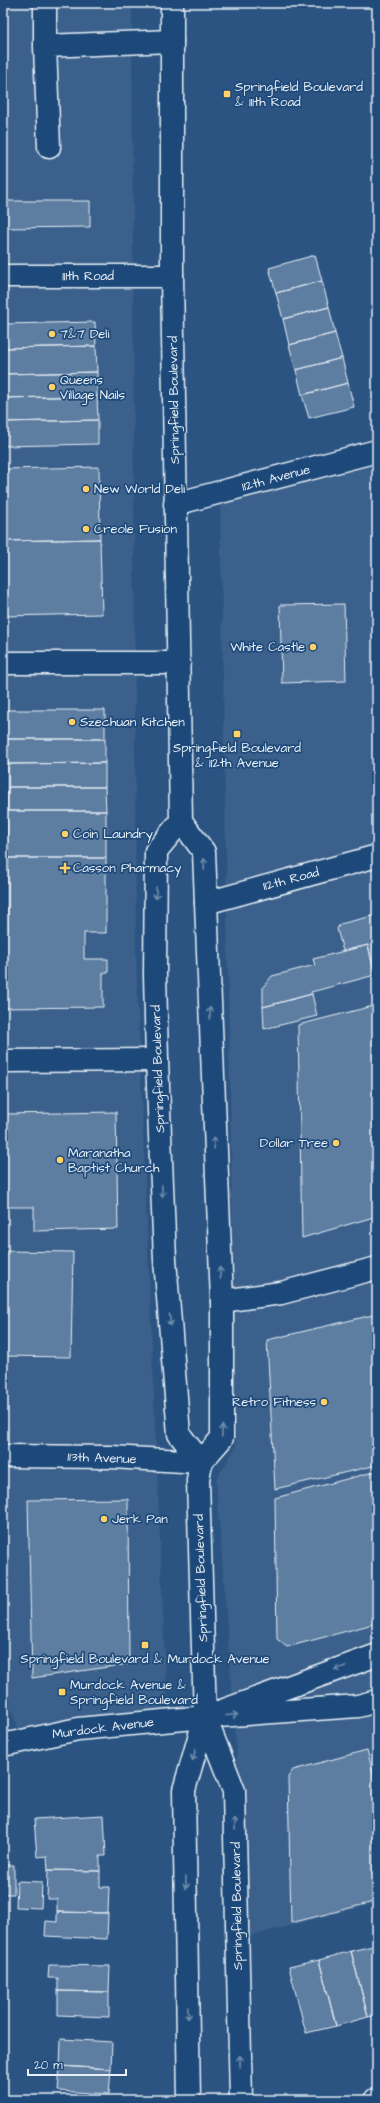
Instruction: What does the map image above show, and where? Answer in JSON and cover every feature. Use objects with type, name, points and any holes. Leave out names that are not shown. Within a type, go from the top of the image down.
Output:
[{"type":"main road","points":[[45,3],[44,46],[49,148]]},
{"type":"main road","name":"Springfield Boulevard","points":[[172,3],[172,276],[181,821],[156,851],[155,974],[165,1260],[179,1434],[201,1462],[199,1488],[205,1717],[184,1790],[189,2100]]},
{"type":"main road","points":[[44,46],[172,41]]},
{"type":"main road","name":"111th Road","points":[[3,276],[172,276]]},
{"type":"main road","name":"112th Avenue","points":[[175,504],[377,451]]},
{"type":"main road","points":[[3,663],[179,663]]},
{"type":"main road","points":[[181,821],[204,852],[222,1301],[222,1438],[201,1462]]},
{"type":"main road","name":"112th Road","points":[[206,903],[377,856]]},
{"type":"main road","points":[[3,1061],[157,1060]]},
{"type":"main road","points":[[222,1301],[281,1293],[377,1268]]},
{"type":"main road","name":"113th Avenue","points":[[3,1456],[111,1457],[201,1462]]},
{"type":"main road","name":"Murdock Avenue","points":[[205,1717],[377,1655]]},
{"type":"main road","name":"Murdock Avenue","points":[[3,1745],[78,1729],[205,1717],[358,1706],[377,1701]]},
{"type":"main road","name":"Springfield Boulevard","points":[[205,1717],[234,1791],[241,2100]]},
{"type":"shaded area","points":[[3,3],[132,3],[136,958],[167,1708],[19,1731],[3,1687]]},
{"type":"shaded area","points":[[369,460],[377,506],[377,1903],[250,1936],[216,1480],[236,1446],[220,503]]},
{"type":"building","points":[[3,201],[90,201],[90,227],[3,228]]},
{"type":"building","points":[[315,255],[322,281],[276,293],[269,268]]},
{"type":"building","points":[[322,281],[329,307],[283,319],[276,293]]},
{"type":"building","points":[[329,307],[335,333],[289,345],[283,319]]},
{"type":"building","points":[[95,322],[96,346],[3,348],[3,324]]},
{"type":"building","points":[[335,333],[342,358],[296,370],[289,345]]},
{"type":"building","points":[[96,346],[97,372],[3,374],[3,348]]},
{"type":"building","points":[[342,358],[348,383],[302,395],[296,370]]},
{"type":"building","points":[[97,372],[97,396],[3,398],[3,374]]},
{"type":"building","points":[[348,383],[354,407],[309,418],[302,395]]},
{"type":"building","points":[[97,396],[98,420],[3,422],[3,398]]},
{"type":"building","points":[[98,420],[98,444],[3,446],[3,422]]},
{"type":"building","points":[[99,467],[100,539],[3,541],[3,469]]},
{"type":"building","points":[[100,539],[102,614],[3,616],[3,541]]},
{"type":"building","name":"White Castle","points":[[344,604],[346,681],[282,683],[280,605]]},
{"type":"building","points":[[3,710],[105,710],[105,739],[3,739]]},
{"type":"building","points":[[7,739],[105,739],[105,763],[8,764]]},
{"type":"building","points":[[105,763],[105,787],[8,787],[8,764]]},
{"type":"building","points":[[8,787],[105,787],[106,811],[7,811]]},
{"type":"building","points":[[7,811],[106,811],[106,858],[8,858]]},
{"type":"building","points":[[8,858],[106,858],[106,933],[84,933],[84,959],[108,959],[108,973],[103,973],[103,1007],[3,1008],[3,932],[8,932]]},
{"type":"building","points":[[377,915],[377,975],[375,975],[368,945],[343,951],[337,929],[340,924]]},
{"type":"building","points":[[368,945],[375,975],[311,992],[312,994],[263,1007],[263,987],[272,976],[315,965],[313,959]]},
{"type":"building","points":[[312,994],[317,1016],[264,1029],[263,1007]]},
{"type":"building","points":[[377,1005],[377,1216],[302,1238],[298,1025]]},
{"type":"building","name":"Maranatha Baptist Church","points":[[116,1112],[118,1229],[34,1231],[34,1207],[3,1207],[3,1114]]},
{"type":"building","points":[[3,1251],[73,1252],[71,1357],[3,1356]]},
{"type":"building","name":"Retro Fitness","points":[[377,1314],[377,1465],[275,1489],[267,1340]]},
{"type":"building","points":[[377,1471],[377,1623],[287,1647],[277,1639],[275,1498]]},
{"type":"building","points":[[128,1499],[129,1664],[32,1678],[28,1500]]},
{"type":"building","points":[[367,1750],[377,1788],[377,1901],[291,1923],[288,1777],[293,1770]]},
{"type":"building","points":[[104,1815],[106,1856],[100,1856],[100,1871],[48,1870],[47,1856],[37,1857],[34,1819]]},
{"type":"building","points":[[3,1851],[4,1865],[14,1865],[14,1894],[3,1894]]},
{"type":"building","points":[[48,1870],[100,1871],[100,1887],[109,1887],[108,1913],[57,1912],[57,1899],[47,1899]]},
{"type":"building","points":[[17,1881],[42,1882],[41,1908],[16,1907]]},
{"type":"building","points":[[57,1912],[108,1913],[107,1939],[45,1936],[46,1921],[57,1922]]},
{"type":"building","points":[[377,1945],[377,2015],[368,2017],[351,1951]]},
{"type":"building","points":[[351,1951],[368,2017],[336,2026],[319,1960]]},
{"type":"building","points":[[319,1960],[336,2026],[306,2033],[289,1967]]},
{"type":"building","points":[[49,1965],[110,1966],[109,1992],[58,1991],[58,1978],[48,1978]]},
{"type":"building","points":[[58,1991],[109,1992],[109,2017],[58,2015]]},
{"type":"building","points":[[61,2039],[112,2042],[111,2069],[60,2066]]},
{"type":"building","points":[[60,2066],[111,2069],[109,2094],[58,2091]]},
{"type":"place","name":"Springfield Boulevard & 111th Road","points":[[227,94]]},
{"type":"place","name":"7&7 Deli","points":[[52,334]]},
{"type":"place","name":"Queens Village Nails","points":[[52,387]]},
{"type":"place","name":"New World Deli","points":[[86,489]]},
{"type":"place","name":"Creole Fusion","points":[[86,529]]},
{"type":"place","name":"White Castle","points":[[313,647]]},
{"type":"place","name":"Szechuan Kitchen","points":[[72,722]]},
{"type":"place","name":"Springfield Boulevard & 112th Avenue","points":[[237,734]]},
{"type":"place","name":"Coin Laundry","points":[[65,834]]},
{"type":"place","name":"Casson Pharmacy","points":[[65,868]]},
{"type":"place","name":"Dollar Tree","points":[[336,1143]]},
{"type":"place","name":"Maranatha Baptist Church","points":[[60,1160]]},
{"type":"place","name":"Retro Fitness","points":[[324,1402]]},
{"type":"place","name":"Jerk Pan","points":[[104,1519]]},
{"type":"place","name":"Springfield Boulevard & Murdock Avenue","points":[[145,1645]]},
{"type":"place","name":"Murdock Avenue & Springfield Boulevard","points":[[62,1692]]}]
